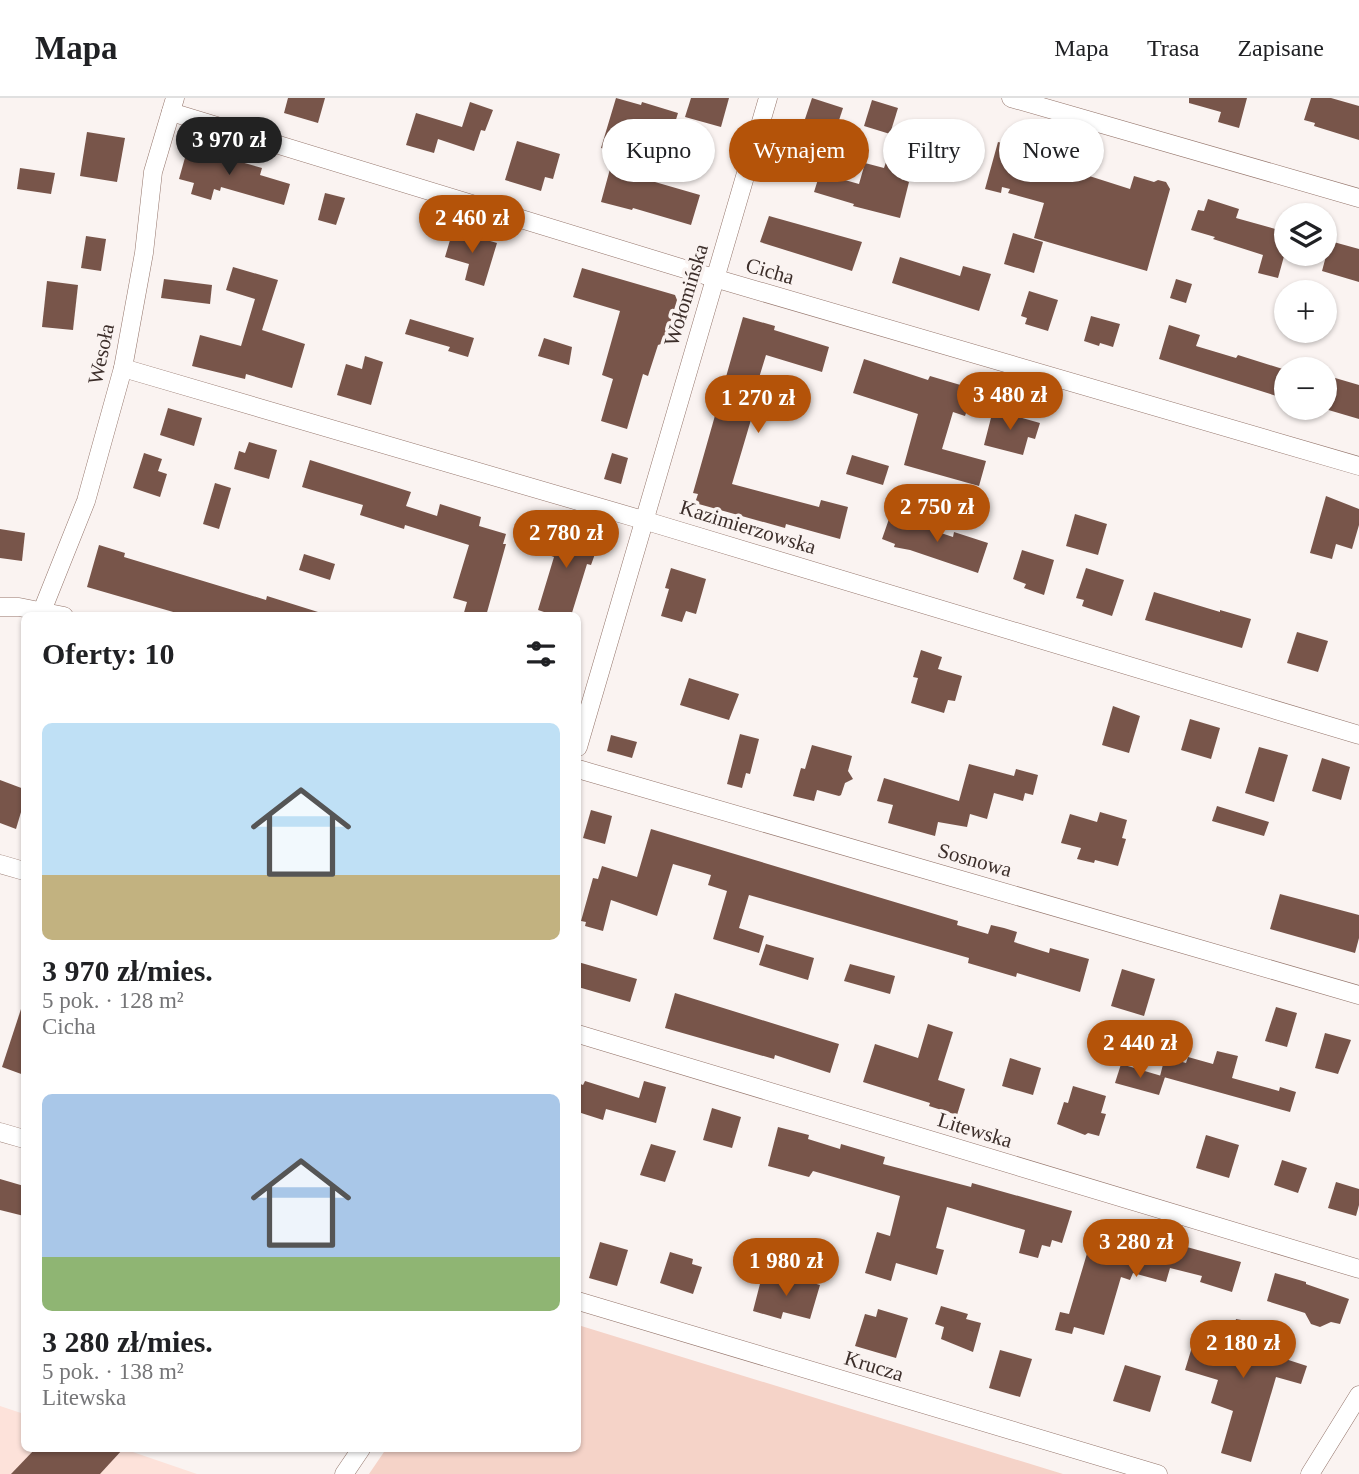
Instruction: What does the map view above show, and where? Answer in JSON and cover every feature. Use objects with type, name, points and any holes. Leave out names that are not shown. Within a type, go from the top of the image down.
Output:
[{"type":"street","name":"Wołomińska","points":[[581,737],[768,98]]},
{"type":"street","points":[[1011,98],[1359,198]]},
{"type":"street","name":"Cicha","points":[[173,105],[715,278],[1359,466]]},
{"type":"street","name":"Wesoła","points":[[42,611],[86,502],[123,368],[144,253],[153,172],[173,105]]},
{"type":"street","name":"Kazimierzowska","points":[[123,368],[643,520],[1359,735]]},
{"type":"street","points":[[0,607],[46,612]]},
{"type":"street","name":"Sosnowa","points":[[581,770],[1359,995]]},
{"type":"street","points":[[0,864],[21,870]]},
{"type":"street","name":"Litewska","points":[[581,1035],[1359,1269]]},
{"type":"street","points":[[0,1132],[21,1138]]},
{"type":"street","name":"Krucza","points":[[581,1302],[1158,1474]]},
{"type":"street","points":[[1310,1474],[1359,1395]]},
{"type":"street","points":[[344,1474],[359,1452]]},
{"type":"shaded area","points":[[581,1326],[1063,1474],[369,1474],[384,1452],[581,1452]]},
{"type":"shaded area","points":[[0,1406],[21,1413],[21,1452],[133,1452],[197,1474],[0,1474]]},
{"type":"building","points":[[288,98],[325,98],[318,123],[284,113]]},
{"type":"building","points":[[616,98],[641,105],[642,102],[678,113],[676,119],[610,119]]},
{"type":"building","points":[[691,98],[729,98],[721,127],[715,125],[715,119],[685,117]]},
{"type":"building","points":[[812,98],[843,108],[839,119],[805,119]]},
{"type":"building","points":[[1189,98],[1247,98],[1239,128],[1218,122],[1221,112],[1189,103]]},
{"type":"building","points":[[1311,98],[1331,98],[1359,106],[1359,140],[1314,126],[1315,123],[1304,120]]},
{"type":"building","points":[[872,100],[898,108],[895,119],[883,119],[883,132],[869,128],[869,119],[866,119]]},
{"type":"building","points":[[470,102],[493,110],[485,131],[481,130],[474,151],[438,139],[434,153],[406,145],[416,113],[462,127]]},
{"type":"building","points":[[87,132],[125,138],[117,182],[80,176]]},
{"type":"building","points":[[517,141],[560,154],[553,179],[545,177],[541,191],[505,180]]},
{"type":"building","points":[[998,142],[999,182],[1104,181],[1130,189],[1134,176],[1154,182],[1166,182],[1170,189],[1147,271],[1034,238],[1044,203],[1008,193],[1010,189],[1002,187],[1001,193],[985,189]]},
{"type":"building","points":[[188,147],[262,168],[260,175],[290,184],[284,205],[221,187],[220,191],[214,189],[211,200],[191,194],[194,183],[179,179]]},
{"type":"building","points":[[869,164],[883,168],[883,182],[909,182],[900,218],[853,206],[854,204],[814,192],[817,182],[869,182]]},
{"type":"building","points":[[20,168],[55,173],[51,194],[17,189]]},
{"type":"building","points":[[606,182],[655,182],[700,195],[691,225],[633,208],[632,210],[601,202]]},
{"type":"building","points":[[325,193],[345,198],[336,225],[318,220]]},
{"type":"building","points":[[1208,199],[1239,209],[1236,218],[1274,229],[1274,266],[1281,266],[1278,278],[1258,273],[1263,255],[1191,230],[1198,210],[1204,211]]},
{"type":"building","points":[[769,216],[862,242],[852,271],[760,242]]},
{"type":"building","points":[[453,230],[497,243],[484,286],[465,280],[469,264],[445,257]]},
{"type":"building","points":[[1013,233],[1043,242],[1034,273],[1004,264]]},
{"type":"building","points":[[86,236],[106,239],[101,271],[81,268]]},
{"type":"building","points":[[1337,243],[1359,249],[1359,282],[1322,271],[1323,266],[1337,266]]},
{"type":"building","points":[[900,257],[960,276],[963,266],[991,274],[979,311],[892,283]]},
{"type":"building","points":[[233,267],[278,280],[262,330],[305,344],[292,388],[246,374],[245,379],[192,366],[200,335],[241,346],[255,299],[226,290]]},
{"type":"building","points":[[582,268],[675,295],[677,300],[664,343],[658,345],[648,376],[643,374],[627,429],[601,421],[613,379],[602,375],[620,311],[573,297]]},
{"type":"building","points":[[164,279],[212,285],[210,304],[161,298]]},
{"type":"building","points":[[1176,279],[1192,284],[1186,303],[1170,298]]},
{"type":"building","points":[[47,281],[78,285],[73,330],[42,327]]},
{"type":"building","points":[[1029,291],[1058,300],[1048,331],[1025,324],[1027,318],[1021,316]]},
{"type":"building","points":[[1091,316],[1120,324],[1113,347],[1084,341]]},
{"type":"building","points":[[743,317],[829,347],[822,372],[766,355],[754,394],[758,396],[732,484],[819,507],[821,500],[848,507],[840,539],[786,524],[785,528],[695,503],[698,494],[693,493]]},
{"type":"building","points":[[410,319],[474,338],[468,357],[448,351],[450,347],[405,334]]},
{"type":"building","points":[[1169,325],[1200,335],[1196,346],[1274,366],[1274,395],[1159,359]]},
{"type":"building","points":[[544,338],[572,347],[569,365],[538,356]]},
{"type":"building","points":[[365,356],[383,362],[371,405],[337,395],[346,364],[362,369]]},
{"type":"building","points":[[864,359],[928,380],[930,376],[974,389],[965,416],[953,412],[942,449],[986,461],[979,486],[904,465],[918,414],[853,393]]},
{"type":"building","points":[[1337,379],[1359,385],[1359,419],[1337,413]]},
{"type":"building","points":[[168,408],[202,418],[194,446],[160,435]]},
{"type":"building","points":[[993,410],[1040,423],[1035,439],[1028,437],[1023,455],[984,445]]},
{"type":"building","points":[[249,442],[277,450],[269,479],[234,469],[239,451],[245,453]]},
{"type":"building","points":[[144,453],[162,459],[158,471],[167,474],[160,497],[133,488]]},
{"type":"building","points":[[612,453],[628,458],[621,484],[604,479]]},
{"type":"building","points":[[852,455],[889,466],[883,485],[846,474]]},
{"type":"building","points":[[310,460],[411,492],[406,506],[437,516],[440,504],[481,517],[479,526],[506,534],[503,544],[506,544],[487,612],[464,612],[467,602],[453,598],[469,545],[405,525],[404,529],[360,515],[363,505],[302,487]]},
{"type":"building","points":[[215,483],[231,488],[219,529],[203,524]]},
{"type":"building","points":[[1326,496],[1359,509],[1359,525],[1352,549],[1336,544],[1332,559],[1310,553]]},
{"type":"building","points":[[1075,514],[1107,524],[1098,555],[1066,546]]},
{"type":"building","points":[[890,516],[953,537],[954,532],[988,543],[978,573],[894,547],[895,544],[882,539]]},
{"type":"building","points":[[555,526],[600,540],[591,565],[587,564],[572,612],[538,610],[554,557],[546,554]]},
{"type":"building","points":[[0,529],[25,533],[22,561],[0,558]]},
{"type":"building","points":[[99,545],[125,553],[124,557],[266,600],[267,596],[318,612],[173,612],[87,587]]},
{"type":"building","points":[[1022,550],[1054,560],[1044,595],[1024,588],[1026,584],[1013,579]]},
{"type":"building","points":[[304,554],[335,564],[330,580],[299,570]]},
{"type":"building","points":[[671,568],[706,579],[696,614],[686,611],[682,622],[661,616],[669,589],[665,588]]},
{"type":"building","points":[[1086,568],[1124,580],[1112,616],[1082,606],[1084,600],[1076,598]]},
{"type":"building","points":[[1154,592],[1251,619],[1242,648],[1145,620]]},
{"type":"building","points":[[1297,632],[1328,641],[1318,672],[1287,663]]},
{"type":"building","points":[[921,650],[942,657],[938,669],[962,676],[955,701],[948,700],[944,713],[911,703],[918,678],[913,677]]},
{"type":"building","points":[[689,678],[739,694],[729,720],[680,705]]},
{"type":"building","points":[[1113,706],[1140,716],[1129,753],[1102,745]]},
{"type":"building","points":[[1190,719],[1220,728],[1211,759],[1181,750]]},
{"type":"building","points":[[740,734],[759,739],[750,774],[746,773],[742,788],[727,784]]},
{"type":"building","points":[[611,735],[637,742],[632,758],[607,751]]},
{"type":"building","points":[[812,745],[852,756],[848,771],[853,779],[845,783],[841,795],[817,790],[814,801],[793,796],[801,768],[805,769]]},
{"type":"building","points":[[1259,747],[1288,755],[1274,802],[1245,793]]},
{"type":"building","points":[[1322,758],[1350,767],[1341,800],[1312,791]]},
{"type":"building","points":[[969,764],[1014,776],[1016,769],[1038,775],[1033,795],[1025,793],[1023,801],[994,793],[987,819],[970,814],[967,827],[938,822],[935,836],[888,823],[893,805],[877,801],[884,778],[959,801]]},
{"type":"building","points":[[0,780],[21,788],[21,812],[16,829],[0,823]]},
{"type":"building","points":[[1217,806],[1269,822],[1264,836],[1212,821]]},
{"type":"building","points":[[591,810],[612,816],[605,844],[583,838]]},
{"type":"building","points":[[1100,812],[1127,820],[1122,838],[1126,839],[1118,866],[1077,859],[1081,848],[1061,843],[1070,814],[1097,822]]},
{"type":"building","points":[[651,829],[958,921],[957,925],[988,934],[991,925],[1017,932],[1014,942],[1049,953],[1050,948],[1089,959],[1080,992],[1017,973],[1016,977],[968,963],[969,958],[749,895],[739,928],[764,936],[759,953],[713,939],[727,891],[708,885],[711,875],[673,864],[657,916],[611,900],[603,931],[585,926],[586,922],[581,921],[593,878],[598,879],[602,866],[637,877]]},
{"type":"building","points":[[1280,894],[1359,915],[1359,938],[1355,953],[1270,929]]},
{"type":"building","points":[[766,944],[814,958],[808,980],[759,965]]},
{"type":"building","points":[[581,963],[637,979],[630,1002],[581,988]]},
{"type":"building","points":[[850,964],[895,976],[890,994],[844,981]]},
{"type":"building","points":[[1122,969],[1155,979],[1144,1016],[1111,1006]]},
{"type":"building","points":[[675,993],[839,1044],[830,1073],[775,1055],[774,1059],[665,1028]]},
{"type":"building","points":[[1276,1007],[1297,1013],[1287,1047],[1265,1041]]},
{"type":"building","points":[[21,1009],[21,1074],[2,1067]]},
{"type":"building","points":[[928,1024],[953,1032],[938,1080],[965,1089],[957,1115],[929,1106],[930,1103],[863,1082],[875,1044],[918,1058]]},
{"type":"building","points":[[1325,1033],[1351,1040],[1338,1074],[1315,1068]]},
{"type":"building","points":[[1217,1051],[1238,1056],[1232,1078],[1279,1091],[1280,1087],[1296,1092],[1290,1112],[1160,1076],[1165,1057],[1186,1063],[1188,1057],[1213,1064]]},
{"type":"building","points":[[1010,1058],[1041,1068],[1033,1095],[1002,1086]]},
{"type":"building","points":[[1121,1064],[1165,1077],[1159,1095],[1115,1083]]},
{"type":"building","points":[[585,1081],[639,1098],[644,1081],[666,1087],[656,1123],[606,1109],[603,1120],[581,1113],[581,1084]]},
{"type":"building","points":[[1073,1086],[1106,1096],[1101,1113],[1106,1114],[1099,1136],[1088,1133],[1085,1135],[1057,1124]]},
{"type":"building","points":[[712,1108],[741,1117],[732,1148],[703,1140]]},
{"type":"building","points":[[778,1127],[809,1135],[808,1139],[840,1149],[841,1144],[885,1157],[883,1164],[971,1187],[972,1183],[1072,1211],[1062,1243],[1052,1240],[1050,1247],[1042,1245],[1038,1258],[1019,1253],[1025,1230],[947,1207],[936,1248],[944,1250],[937,1275],[896,1263],[891,1281],[865,1273],[877,1232],[890,1236],[900,1196],[813,1171],[809,1177],[768,1166]]},
{"type":"building","points":[[1206,1135],[1239,1145],[1229,1178],[1196,1168]]},
{"type":"building","points":[[651,1144],[676,1151],[665,1182],[640,1175]]},
{"type":"building","points":[[1282,1160],[1307,1168],[1298,1193],[1274,1185]]},
{"type":"building","points":[[0,1179],[21,1185],[21,1215],[0,1210]]},
{"type":"building","points":[[1336,1182],[1359,1189],[1356,1216],[1328,1208]]},
{"type":"building","points":[[1091,1240],[1142,1256],[1145,1244],[1159,1248],[1161,1243],[1175,1247],[1176,1244],[1241,1262],[1232,1292],[1200,1282],[1202,1276],[1170,1268],[1166,1282],[1133,1273],[1130,1280],[1121,1277],[1104,1335],[1074,1327],[1072,1334],[1055,1330],[1060,1312],[1069,1314]]},
{"type":"building","points":[[600,1242],[628,1250],[617,1286],[589,1278]]},
{"type":"building","points":[[670,1252],[693,1259],[692,1264],[702,1267],[693,1294],[660,1283]]},
{"type":"building","points":[[1275,1273],[1349,1299],[1340,1324],[1331,1322],[1320,1327],[1311,1324],[1305,1313],[1267,1301]]},
{"type":"building","points":[[762,1276],[791,1284],[793,1277],[820,1285],[810,1319],[783,1312],[781,1319],[753,1311]]},
{"type":"building","points":[[941,1306],[968,1314],[966,1319],[981,1323],[973,1352],[941,1339],[944,1327],[935,1324]]},
{"type":"building","points":[[878,1309],[908,1318],[896,1358],[855,1346],[865,1314],[876,1317]]},
{"type":"building","points":[[1236,1319],[1274,1326],[1271,1341],[1276,1343],[1273,1355],[1307,1366],[1301,1384],[1276,1377],[1251,1462],[1221,1453],[1233,1411],[1211,1403],[1218,1380],[1185,1370],[1196,1334],[1216,1341],[1217,1337],[1231,1342]]},
{"type":"building","points":[[1000,1350],[1032,1359],[1020,1397],[989,1388]]},
{"type":"building","points":[[1125,1365],[1161,1376],[1150,1412],[1113,1401]]},
{"type":"building","points":[[32,1452],[120,1452],[100,1474],[11,1474]]}]
